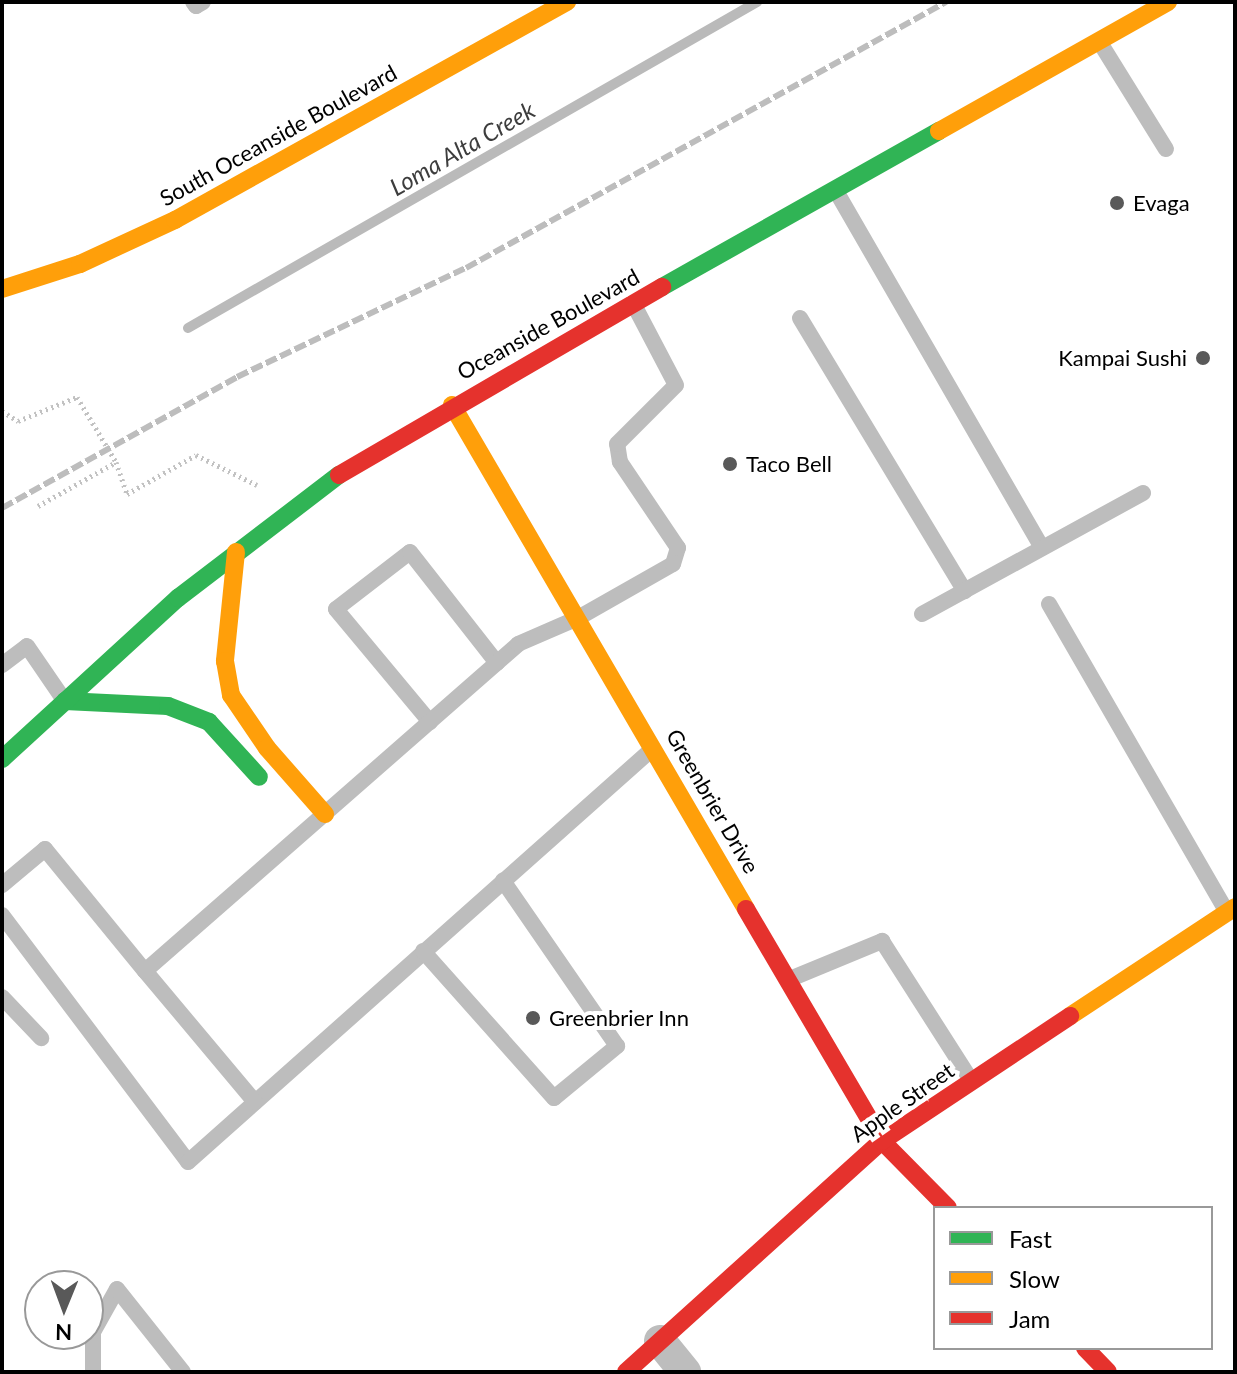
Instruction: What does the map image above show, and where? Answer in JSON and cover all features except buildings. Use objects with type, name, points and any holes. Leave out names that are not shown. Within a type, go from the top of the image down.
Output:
[{"type":"street","name":"South Oceanside Boulevard","points":[[2,289],[80,264],[175,220],[567,2]]},
{"type":"street","name":"Oceanside Boulevard","points":[[2,759],[236,552],[292,507],[452,405],[1168,2]]},
{"type":"street","name":"Greenbrier Drive","points":[[452,405],[882,1141],[946,1206]]},
{"type":"street","points":[[236,552],[225,661],[231,695],[267,748],[325,814]]},
{"type":"street","points":[[65,701],[168,706],[209,722],[274,795]]},
{"type":"street","name":"Apple Street","points":[[626,1372],[882,1141],[1231,910]]},
{"type":"street","points":[[660,1341],[685,1372]]},
{"type":"street","points":[[1087,1350],[1108,1372]]},
{"type":"lane","points":[[193,2],[196,6],[203,2]]},
{"type":"lane","points":[[1099,41],[1166,149]]},
{"type":"lane","points":[[835,190],[1042,548]]},
{"type":"lane","points":[[145,971],[300,825],[325,814],[518,644],[578,618],[673,564],[678,548],[620,462],[617,444],[676,385],[667,360],[633,303]]},
{"type":"lane","points":[[800,318],[965,591]]},
{"type":"lane","points":[[922,614],[1143,493]]},
{"type":"lane","points":[[430,722],[336,609],[410,552],[497,663]]},
{"type":"lane","points":[[1049,604],[1231,910]]},
{"type":"lane","points":[[2,665],[27,646],[65,701]]},
{"type":"lane","points":[[2,915],[188,1162],[654,747]]},
{"type":"lane","points":[[2,885],[45,849],[255,1102]]},
{"type":"lane","points":[[423,951],[554,1098],[617,1046],[503,881]]},
{"type":"lane","points":[[789,980],[882,941],[972,1082]]},
{"type":"lane","points":[[2,997],[41,1038]]},
{"type":"lane","points":[[93,1372],[93,1332],[117,1289],[183,1372]]},
{"type":"path","points":[[2,411],[18,421],[77,397],[116,462],[127,494],[196,455],[235,471],[292,507]]},
{"type":"path","points":[[38,506],[116,462]]},
{"type":"waterway","name":"Loma Alta Creek","points":[[188,328],[757,2]]},
{"type":"railway","points":[[2,508],[237,377],[466,268],[946,2]]},
{"type":"traffic: fast","points":[[662,287],[939,131]]},
{"type":"traffic: fast","points":[[2,759],[178,598],[339,475]]},
{"type":"traffic: fast","points":[[65,701],[168,706],[209,722],[259,777]]},
{"type":"traffic: slow","points":[[2,289],[80,264],[175,220],[567,2]]},
{"type":"traffic: slow","points":[[939,131],[1168,2]]},
{"type":"traffic: slow","points":[[452,405],[746,909]]},
{"type":"traffic: slow","points":[[236,552],[225,661],[231,695],[267,748],[325,814]]},
{"type":"traffic: slow","points":[[1070,1016],[1235,907]]},
{"type":"traffic: jam","points":[[339,475],[662,287]]},
{"type":"traffic: jam","points":[[746,909],[882,1141],[946,1206]]},
{"type":"traffic: jam","points":[[626,1372],[882,1141],[1070,1016]]},
{"type":"traffic: jam","points":[[1087,1350],[1108,1372]]},
{"type":"place","name":"Evaga","points":[[1117,203]]},
{"type":"place","name":"Kampai Sushi","points":[[1203,358]]},
{"type":"place","name":"Taco Bell","points":[[730,464]]},
{"type":"place","name":"Greenbrier Inn","points":[[533,1018]]}]
